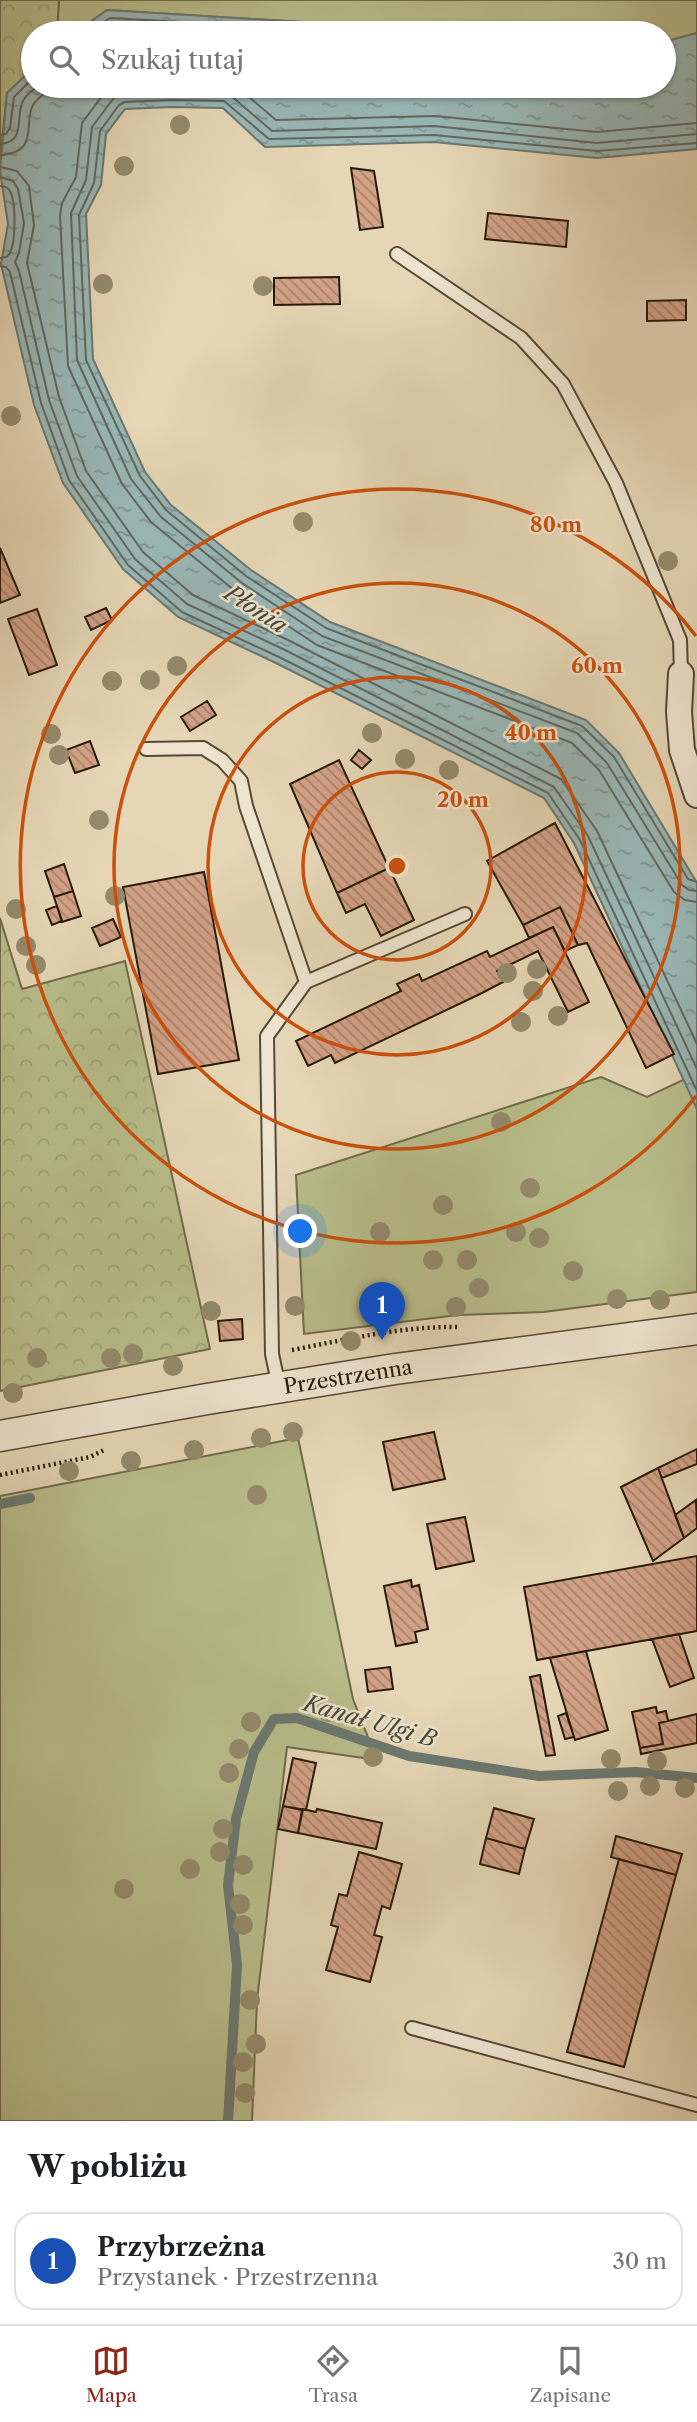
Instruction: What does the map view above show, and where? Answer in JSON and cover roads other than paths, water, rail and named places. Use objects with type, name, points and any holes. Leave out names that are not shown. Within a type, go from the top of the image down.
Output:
[{"type":"street","points":[[681,674],[679,712],[682,750],[697,795]]},
{"type":"street","name":"Przestrzenna","points":[[0,1436],[395,1369],[697,1328]]},
{"type":"lane","points":[[397,254],[521,338],[563,384],[616,483],[680,640],[681,674]]},
{"type":"lane","points":[[146,749],[203,748],[222,760],[241,781],[246,806],[306,982]]},
{"type":"lane","points":[[279,1387],[272,1354],[267,1036],[306,982],[465,914]]},
{"type":"lane","points":[[412,2028],[697,2105]]},
{"type":"water","points":[[107,10],[286,21],[92,21]]},
{"type":"water","name":"Płonia","points":[[697,33],[697,149],[597,158],[434,142],[265,147],[223,108],[125,109],[106,134],[101,185],[86,214],[93,359],[145,472],[171,505],[251,570],[330,622],[586,720],[619,753],[697,883],[697,1109],[574,843],[544,798],[278,664],[178,617],[123,569],[63,483],[34,405],[1,264],[8,224],[0,171],[7,93],[21,80],[21,98],[676,98],[676,39]]},
{"type":"waterway","points":[[0,1504],[30,1498]]},
{"type":"waterway","name":"Kanał Ulgi B","points":[[228,2121],[237,1965],[228,1885],[236,1819],[254,1752],[274,1719],[297,1718],[409,1756],[539,1776],[636,1772],[697,1778]]},
{"type":"place","name":"Przybrzeżna","points":[[382,1340]]}]
